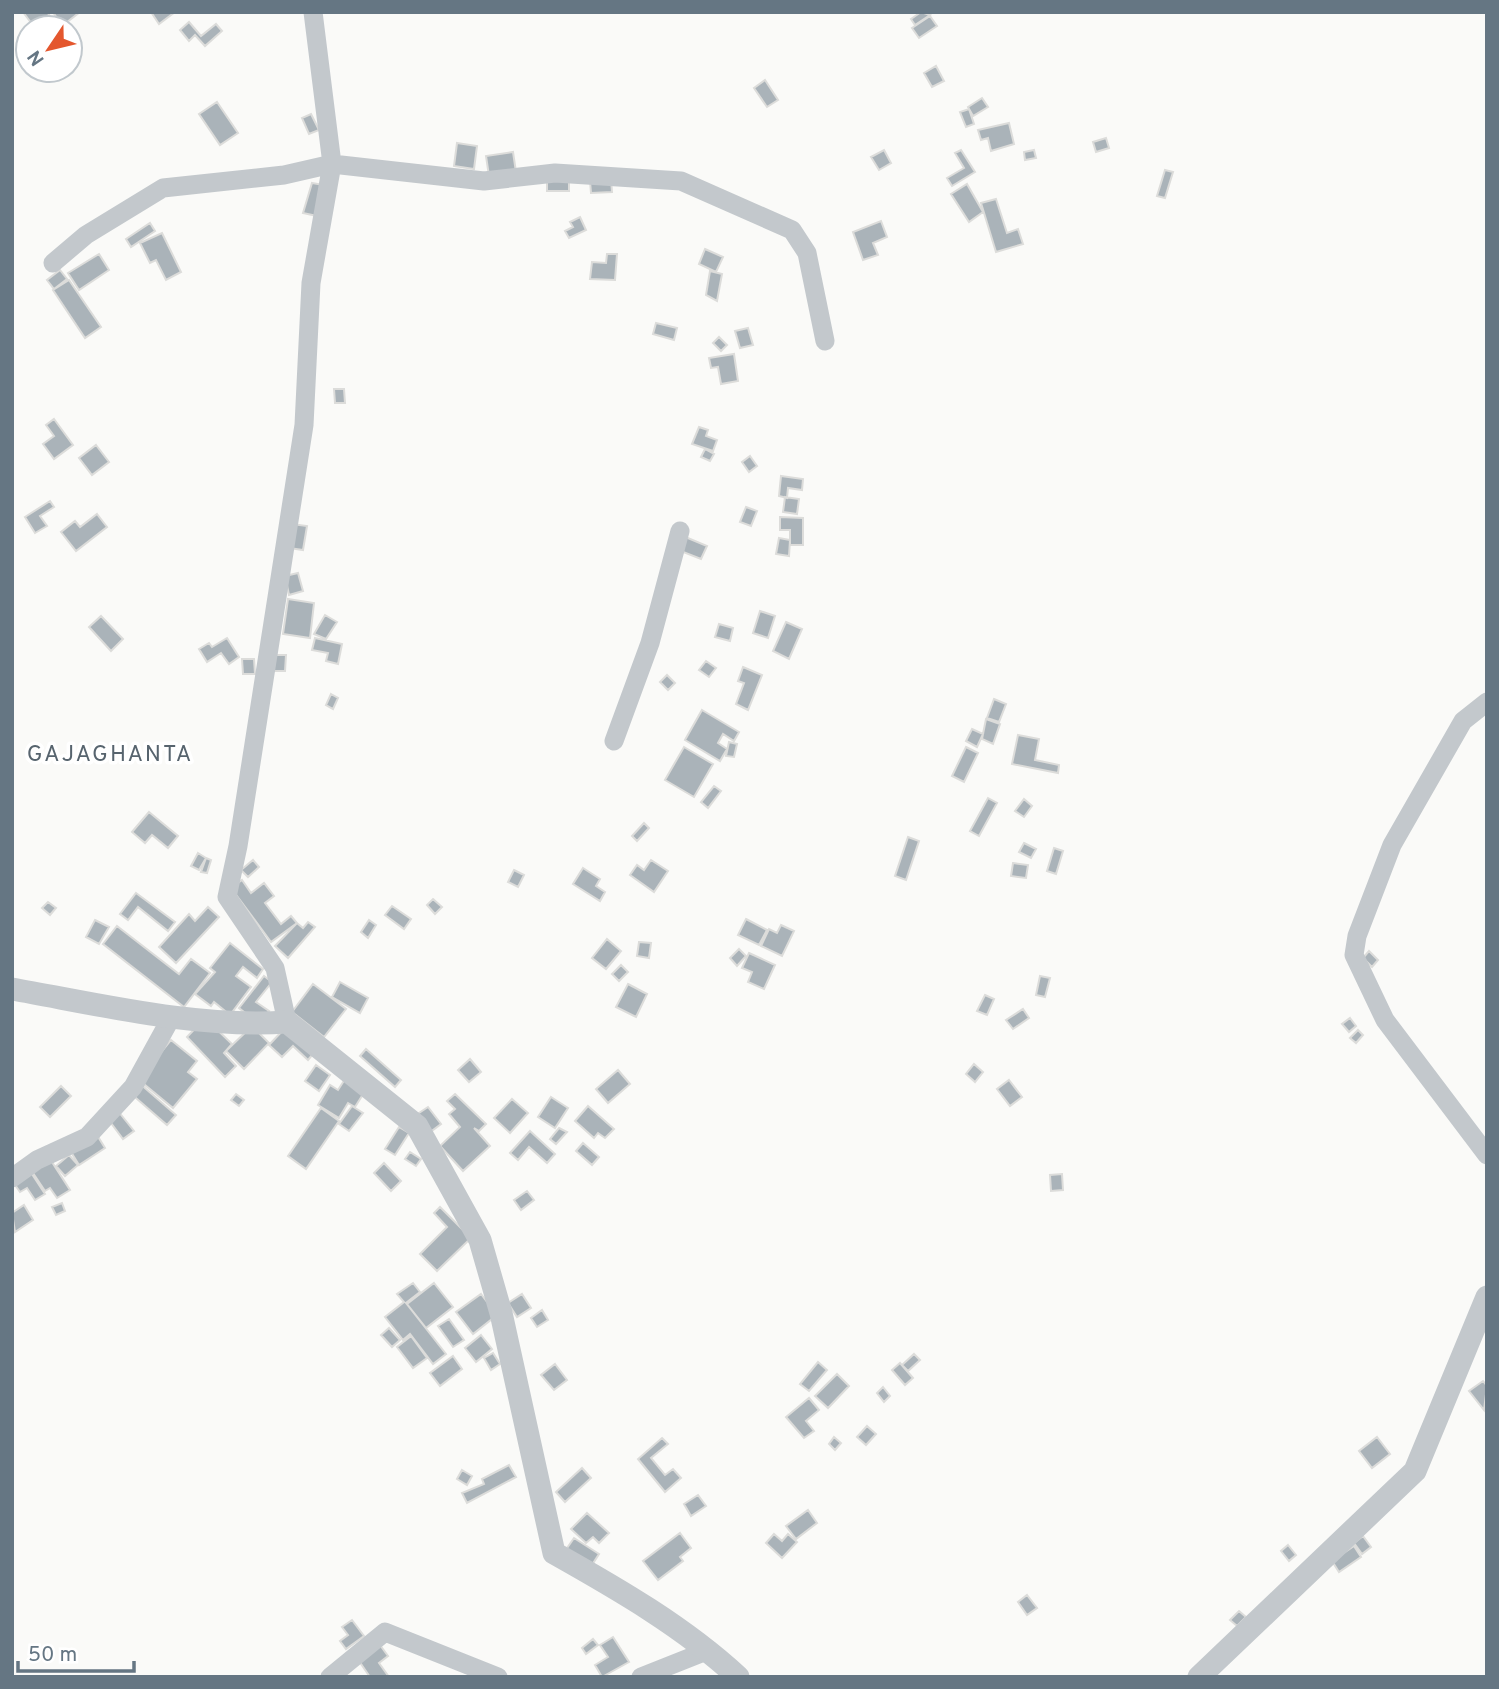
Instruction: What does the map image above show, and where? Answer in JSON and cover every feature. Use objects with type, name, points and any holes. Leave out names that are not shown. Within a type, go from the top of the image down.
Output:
[{"type":"street","points":[[313,12],[331,164],[311,283],[304,425],[238,846],[227,897],[275,968],[287,1022],[416,1126],[480,1240],[501,1313],[554,1553],[615,1587],[709,1650],[738,1677]]},
{"type":"street","points":[[53,263],[86,235],[163,188],[284,175],[331,164],[484,181],[555,173],[681,181],[792,230],[807,253],[825,341]]},
{"type":"street","points":[[614,741],[650,643],[680,531]]},
{"type":"street","points":[[1487,702],[1463,721],[1392,845],[1357,936],[1354,955],[1385,1020],[1487,1155]]},
{"type":"street","points":[[12,989],[171,1018],[259,1024],[287,1022]]},
{"type":"street","points":[[12,1178],[37,1160],[87,1137],[133,1087],[171,1018]]},
{"type":"street","points":[[1200,1676],[1415,1471],[1487,1297]]},
{"type":"street","points":[[330,1677],[385,1632],[499,1677]]},
{"type":"street","points":[[641,1677],[709,1650]]},
{"type":"building","points":[[23,12],[48,14],[24,14]]},
{"type":"building","points":[[53,12],[80,12],[77,14]]},
{"type":"building","points":[[151,12],[175,12],[159,24]]},
{"type":"building","points":[[921,12],[930,15],[915,25],[911,19]]},
{"type":"building","points":[[930,16],[937,26],[919,38],[912,28]]},
{"type":"building","points":[[189,22],[201,36],[216,24],[222,31],[205,46],[195,35],[189,41],[180,30]]},
{"type":"building","points":[[936,66],[944,81],[932,87],[924,73]]},
{"type":"building","points":[[765,80],[778,100],[767,107],[754,88]]},
{"type":"building","points":[[982,98],[988,107],[973,116],[968,107]]},
{"type":"building","points":[[217,102],[238,133],[220,145],[199,114]]},
{"type":"building","points":[[969,109],[974,124],[966,127],[960,112]]},
{"type":"building","points":[[311,114],[319,130],[309,134],[302,118]]},
{"type":"building","points":[[1009,123],[1014,144],[991,151],[988,138],[981,140],[978,130]]},
{"type":"building","points":[[1106,138],[1109,148],[1096,152],[1093,142]]},
{"type":"building","points":[[457,143],[477,146],[474,169],[454,166]]},
{"type":"building","points":[[884,150],[891,163],[879,170],[871,157]]},
{"type":"building","points":[[961,150],[975,172],[952,186],[947,178],[964,168],[955,153]]},
{"type":"building","points":[[1034,150],[1036,158],[1025,160],[1024,152]]},
{"type":"building","points":[[513,152],[516,172],[489,176],[486,156]]},
{"type":"building","points":[[1165,170],[1173,172],[1165,198],[1157,196]]},
{"type":"building","points":[[611,179],[612,192],[591,193],[590,181]]},
{"type":"building","points":[[547,180],[569,180],[569,191],[547,191]]},
{"type":"building","points":[[312,183],[324,185],[317,216],[303,213]]},
{"type":"building","points":[[967,184],[983,212],[969,222],[951,194]]},
{"type":"building","points":[[996,199],[1007,233],[1018,229],[1023,244],[996,252],[981,203]]},
{"type":"building","points":[[580,217],[586,230],[569,238],[565,231],[573,227],[570,222]]},
{"type":"building","points":[[881,221],[887,237],[873,243],[878,255],[863,260],[853,232]]},
{"type":"building","points":[[150,223],[155,231],[131,247],[126,239]]},
{"type":"building","points":[[162,233],[181,272],[166,280],[156,260],[150,263],[140,243]]},
{"type":"building","points":[[705,249],[723,257],[716,272],[699,264]]},
{"type":"building","points":[[99,254],[109,270],[79,290],[68,273]]},
{"type":"building","points":[[607,254],[617,254],[615,280],[590,279],[592,262],[606,263]]},
{"type":"building","points":[[60,270],[67,279],[54,289],[47,280]]},
{"type":"building","points":[[710,271],[722,274],[717,301],[706,295]]},
{"type":"building","points":[[69,280],[101,327],[85,338],[53,290]]},
{"type":"building","points":[[656,323],[677,328],[674,340],[653,334]]},
{"type":"building","points":[[748,328],[753,345],[740,348],[735,331]]},
{"type":"building","points":[[719,337],[727,345],[721,351],[713,343]]},
{"type":"building","points":[[734,354],[738,381],[721,384],[718,367],[711,368],[709,358]]},
{"type":"building","points":[[334,389],[344,389],[345,403],[335,403]]},
{"type":"building","points":[[54,419],[73,445],[54,459],[43,444],[54,436],[46,425]]},
{"type":"building","points":[[699,427],[708,430],[706,436],[717,440],[713,451],[692,444]]},
{"type":"building","points":[[96,445],[109,462],[92,475],[79,458]]},
{"type":"building","points":[[705,449],[714,454],[710,461],[701,457]]},
{"type":"building","points":[[750,456],[757,466],[749,472],[742,462]]},
{"type":"building","points":[[781,476],[803,479],[802,490],[788,488],[787,498],[779,496]]},
{"type":"building","points":[[785,497],[799,499],[797,514],[783,512]]},
{"type":"building","points":[[50,501],[54,507],[40,516],[47,526],[35,533],[25,517]]},
{"type":"building","points":[[746,507],[757,511],[751,526],[740,522]]},
{"type":"building","points":[[97,514],[107,527],[76,551],[61,532],[75,521],[80,527]]},
{"type":"building","points":[[780,517],[803,518],[803,545],[790,545],[790,530],[780,530]]},
{"type":"building","points":[[292,524],[307,526],[303,550],[289,548]]},
{"type":"building","points":[[683,536],[707,546],[701,559],[678,550]]},
{"type":"building","points":[[779,538],[790,540],[789,556],[776,554]]},
{"type":"building","points":[[298,573],[303,591],[289,595],[285,576]]},
{"type":"building","points":[[288,599],[314,603],[310,638],[283,634]]},
{"type":"building","points":[[760,611],[775,616],[768,638],[753,633]]},
{"type":"building","points":[[325,615],[337,622],[326,639],[314,634]]},
{"type":"building","points":[[101,616],[123,639],[111,651],[89,627]]},
{"type":"building","points":[[786,622],[802,629],[789,659],[773,651]]},
{"type":"building","points":[[719,624],[733,628],[730,641],[715,637]]},
{"type":"building","points":[[227,638],[239,657],[229,664],[221,653],[207,662],[199,649],[209,643],[212,647]]},
{"type":"building","points":[[315,638],[342,644],[338,664],[326,661],[328,653],[312,650]]},
{"type":"building","points":[[273,655],[286,655],[285,671],[273,671]]},
{"type":"building","points":[[242,659],[254,659],[255,674],[243,674]]},
{"type":"building","points":[[706,661],[716,668],[709,677],[699,670]]},
{"type":"building","points":[[743,667],[762,675],[748,710],[736,704],[744,683],[738,681]]},
{"type":"building","points":[[667,675],[675,683],[668,690],[660,682]]},
{"type":"building","points":[[331,694],[338,698],[333,709],[326,705]]},
{"type":"building","points":[[994,699],[1006,704],[999,722],[987,718]]},
{"type":"building","points":[[702,710],[739,732],[734,741],[723,734],[718,743],[727,749],[720,761],[685,740]]},
{"type":"building","points":[[986,719],[1000,724],[993,744],[982,739]]},
{"type":"building","points":[[972,729],[983,734],[977,747],[966,741]]},
{"type":"building","points":[[1018,735],[1039,739],[1035,760],[1059,765],[1058,773],[1012,764]]},
{"type":"building","points":[[729,742],[737,744],[734,757],[726,756]]},
{"type":"building","points":[[684,747],[713,764],[694,797],[665,780]]},
{"type":"building","points":[[966,747],[978,753],[964,782],[952,776]]},
{"type":"building","points":[[714,786],[721,791],[708,808],[701,802]]},
{"type":"building","points":[[988,798],[997,803],[979,836],[970,831]]},
{"type":"building","points":[[1024,799],[1032,806],[1024,817],[1015,811]]},
{"type":"building","points":[[149,812],[178,836],[168,848],[152,835],[145,843],[132,832]]},
{"type":"building","points":[[644,823],[649,828],[637,841],[632,836]]},
{"type":"building","points":[[908,837],[919,841],[906,880],[895,876]]},
{"type":"building","points":[[1024,843],[1036,849],[1031,858],[1019,852]]},
{"type":"building","points":[[1054,848],[1063,851],[1056,874],[1047,871]]},
{"type":"building","points":[[198,853],[206,858],[199,870],[191,866]]},
{"type":"building","points":[[206,858],[211,860],[207,873],[201,872]]},
{"type":"building","points":[[253,860],[259,867],[248,877],[241,870]]},
{"type":"building","points":[[651,860],[668,871],[654,892],[630,875],[637,865],[644,870]]},
{"type":"building","points":[[1013,863],[1028,865],[1026,878],[1011,876]]},
{"type":"building","points":[[583,868],[600,879],[596,886],[605,892],[600,901],[573,884]]},
{"type":"building","points":[[514,870],[524,875],[518,887],[508,882]]},
{"type":"building","points":[[242,880],[251,893],[264,883],[274,896],[265,903],[281,924],[291,916],[297,923],[271,942],[231,888]]},
{"type":"building","points":[[136,893],[175,922],[168,931],[138,907],[128,920],[120,914]]},
{"type":"building","points":[[433,899],[442,907],[435,914],[427,905]]},
{"type":"building","points":[[48,902],[56,908],[50,915],[42,908]]},
{"type":"building","points":[[392,906],[411,919],[404,929],[385,915]]},
{"type":"building","points":[[208,907],[219,917],[176,963],[159,947],[189,914],[195,921]]},
{"type":"building","points":[[746,919],[767,930],[759,945],[738,935]]},
{"type":"building","points":[[95,920],[109,927],[99,944],[86,937]]},
{"type":"building","points":[[369,920],[376,925],[368,938],[361,932]]},
{"type":"building","points":[[308,922],[315,927],[288,958],[275,946],[297,923],[303,928]]},
{"type":"building","points":[[781,925],[794,931],[782,956],[761,946],[769,929],[777,933]]},
{"type":"building","points":[[117,926],[179,974],[191,959],[210,973],[184,1007],[103,944]]},
{"type":"building","points":[[607,939],[621,951],[606,969],[592,958]]},
{"type":"building","points":[[639,942],[651,943],[649,958],[637,956]]},
{"type":"building","points":[[230,943],[263,969],[257,978],[243,967],[236,976],[251,987],[230,1015],[214,1002],[211,1006],[195,994],[215,972],[210,968]]},
{"type":"building","points":[[739,949],[746,956],[737,966],[730,958]]},
{"type":"building","points":[[1369,951],[1378,960],[1372,967],[1363,958]]},
{"type":"building","points":[[749,953],[775,965],[764,989],[748,982],[752,972],[742,968]]},
{"type":"building","points":[[621,965],[628,972],[619,981],[612,974]]},
{"type":"building","points":[[264,976],[272,982],[256,1002],[269,1011],[259,1024],[239,1008]]},
{"type":"building","points":[[1040,976],[1050,978],[1045,997],[1036,995]]},
{"type":"building","points":[[340,982],[368,998],[360,1013],[332,997]]},
{"type":"building","points":[[313,984],[346,1009],[324,1037],[292,1012]]},
{"type":"building","points":[[628,984],[647,994],[636,1017],[616,1007]]},
{"type":"building","points":[[985,995],[994,999],[987,1015],[977,1011]]},
{"type":"building","points":[[1023,1009],[1029,1018],[1013,1029],[1006,1020]]},
{"type":"building","points":[[205,1018],[232,1044],[224,1053],[236,1066],[225,1077],[187,1037]]},
{"type":"building","points":[[1350,1018],[1356,1026],[1349,1032],[1342,1024]]},
{"type":"building","points":[[252,1026],[269,1043],[244,1069],[226,1051]]},
{"type":"building","points":[[285,1028],[313,1054],[308,1060],[293,1046],[282,1057],[269,1045]]},
{"type":"building","points":[[1358,1030],[1363,1035],[1356,1043],[1350,1038]]},
{"type":"building","points":[[171,1040],[197,1061],[188,1072],[197,1079],[173,1108],[139,1080]]},
{"type":"building","points":[[366,1049],[401,1080],[395,1087],[360,1056]]},
{"type":"building","points":[[470,1059],[481,1072],[469,1082],[458,1070]]},
{"type":"building","points":[[974,1064],[983,1072],[975,1082],[966,1074]]},
{"type":"building","points":[[316,1065],[330,1075],[319,1091],[305,1081]]},
{"type":"building","points":[[618,1070],[630,1084],[608,1103],[596,1089]]},
{"type":"building","points":[[347,1076],[367,1088],[355,1107],[348,1103],[339,1118],[318,1105],[330,1085],[338,1090]]},
{"type":"building","points":[[1009,1080],[1022,1097],[1010,1106],[997,1089]]},
{"type":"building","points":[[138,1082],[176,1115],[167,1125],[129,1092]]},
{"type":"building","points":[[61,1086],[71,1096],[50,1117],[40,1107]]},
{"type":"building","points":[[236,1094],[244,1100],[239,1106],[231,1100]]},
{"type":"building","points":[[455,1094],[486,1124],[479,1131],[474,1128],[490,1146],[463,1171],[440,1146],[460,1127],[449,1114],[455,1109],[447,1101]]},
{"type":"building","points":[[551,1097],[568,1108],[555,1128],[538,1117]]},
{"type":"building","points":[[512,1099],[528,1113],[510,1133],[494,1118]]},
{"type":"building","points":[[352,1106],[363,1113],[349,1131],[339,1124]]},
{"type":"building","points":[[588,1106],[614,1129],[605,1138],[598,1133],[594,1138],[575,1121]]},
{"type":"building","points":[[428,1107],[441,1124],[429,1133],[416,1115]]},
{"type":"building","points":[[321,1108],[339,1121],[306,1169],[288,1156]]},
{"type":"building","points":[[118,1111],[134,1131],[123,1139],[108,1119]]},
{"type":"building","points":[[399,1127],[409,1133],[395,1155],[385,1149]]},
{"type":"building","points":[[559,1128],[567,1132],[556,1144],[550,1139]]},
{"type":"building","points":[[530,1131],[555,1154],[547,1163],[529,1147],[518,1160],[510,1153]]},
{"type":"building","points":[[97,1135],[105,1148],[79,1165],[71,1152]]},
{"type":"building","points":[[583,1143],[599,1157],[592,1165],[576,1151]]},
{"type":"building","points":[[410,1152],[421,1159],[416,1166],[405,1159]]},
{"type":"building","points":[[69,1155],[78,1165],[65,1176],[56,1166]]},
{"type":"building","points":[[50,1159],[70,1190],[57,1198],[50,1188],[45,1191],[31,1170]]},
{"type":"building","points":[[384,1163],[401,1181],[391,1191],[374,1173]]},
{"type":"building","points":[[30,1171],[45,1194],[35,1200],[27,1188],[20,1192],[13,1182]]},
{"type":"building","points":[[1062,1174],[1063,1190],[1051,1191],[1050,1175]]},
{"type":"building","points":[[527,1191],[534,1200],[521,1210],[514,1200]]},
{"type":"building","points":[[62,1203],[65,1211],[56,1215],[52,1207]]},
{"type":"building","points":[[24,1205],[33,1220],[15,1232],[12,1213]]},
{"type":"building","points":[[440,1207],[471,1238],[437,1271],[420,1254],[447,1227],[434,1213]]},
{"type":"building","points":[[413,1283],[420,1292],[406,1303],[446,1354],[433,1364],[410,1334],[403,1340],[385,1317],[404,1302],[397,1294]]},
{"type":"building","points":[[434,1283],[453,1307],[426,1328],[407,1304]]},
{"type":"building","points":[[481,1294],[497,1315],[473,1334],[456,1312]]},
{"type":"building","points":[[522,1294],[531,1308],[517,1317],[508,1303]]},
{"type":"building","points":[[542,1310],[548,1320],[537,1327],[531,1318]]},
{"type":"building","points":[[449,1319],[464,1340],[453,1347],[438,1326]]},
{"type":"building","points":[[389,1328],[400,1340],[392,1347],[381,1335]]},
{"type":"building","points":[[481,1335],[492,1349],[476,1362],[465,1348]]},
{"type":"building","points":[[411,1336],[427,1358],[413,1368],[397,1347]]},
{"type":"building","points":[[493,1353],[500,1364],[491,1370],[484,1358]]},
{"type":"building","points":[[914,1354],[920,1360],[908,1371],[902,1365]]},
{"type":"building","points":[[453,1356],[462,1369],[440,1386],[430,1373]]},
{"type":"building","points":[[818,1362],[827,1370],[809,1391],[800,1384]]},
{"type":"building","points":[[900,1363],[913,1378],[905,1385],[892,1370]]},
{"type":"building","points":[[555,1364],[567,1380],[554,1390],[541,1375]]},
{"type":"building","points":[[837,1374],[849,1386],[828,1408],[815,1396]]},
{"type":"building","points":[[1483,1381],[1487,1386],[1484,1410],[1469,1391]]},
{"type":"building","points":[[883,1387],[890,1396],[884,1402],[877,1393]]},
{"type":"building","points":[[809,1398],[819,1410],[806,1421],[814,1431],[804,1438],[786,1417]]},
{"type":"building","points":[[867,1426],[876,1434],[866,1445],[857,1437]]},
{"type":"building","points":[[834,1437],[841,1443],[835,1450],[829,1444]]},
{"type":"building","points":[[1377,1437],[1390,1454],[1372,1468],[1359,1451]]},
{"type":"building","points":[[662,1438],[668,1444],[651,1458],[665,1475],[673,1469],[681,1478],[665,1492],[638,1459]]},
{"type":"building","points":[[509,1465],[516,1477],[467,1503],[462,1493],[484,1484],[482,1479]]},
{"type":"building","points":[[582,1468],[591,1478],[565,1502],[556,1492]]},
{"type":"building","points":[[462,1470],[472,1476],[467,1485],[457,1479]]},
{"type":"building","points":[[698,1495],[706,1506],[691,1516],[684,1504]]},
{"type":"building","points":[[808,1510],[817,1523],[796,1539],[786,1526]]},
{"type":"building","points":[[587,1513],[609,1533],[599,1543],[593,1537],[586,1543],[571,1529]]},
{"type":"building","points":[[680,1533],[691,1548],[680,1557],[683,1561],[658,1580],[643,1561]]},
{"type":"building","points":[[774,1534],[782,1541],[788,1534],[797,1542],[782,1558],[766,1543]]},
{"type":"building","points":[[1363,1536],[1371,1547],[1362,1554],[1354,1543]]},
{"type":"building","points":[[574,1538],[599,1554],[590,1568],[565,1551]]},
{"type":"building","points":[[1288,1545],[1296,1555],[1289,1561],[1281,1551]]},
{"type":"building","points":[[1354,1546],[1361,1557],[1339,1572],[1332,1561]]},
{"type":"building","points":[[1027,1595],[1037,1608],[1027,1615],[1018,1602]]},
{"type":"building","points":[[1239,1611],[1246,1617],[1237,1626],[1230,1620]]},
{"type":"building","points":[[352,1620],[364,1636],[346,1649],[340,1641],[348,1635],[342,1627]]},
{"type":"building","points":[[613,1637],[629,1662],[602,1677],[595,1665],[608,1657],[600,1645]]},
{"type":"building","points":[[593,1639],[598,1645],[586,1654],[582,1648]]},
{"type":"building","points":[[380,1645],[388,1656],[379,1663],[389,1677],[370,1677],[359,1661]]},
{"type":"district","name":"GAJAGHANTA","points":[[110,755]]}]
